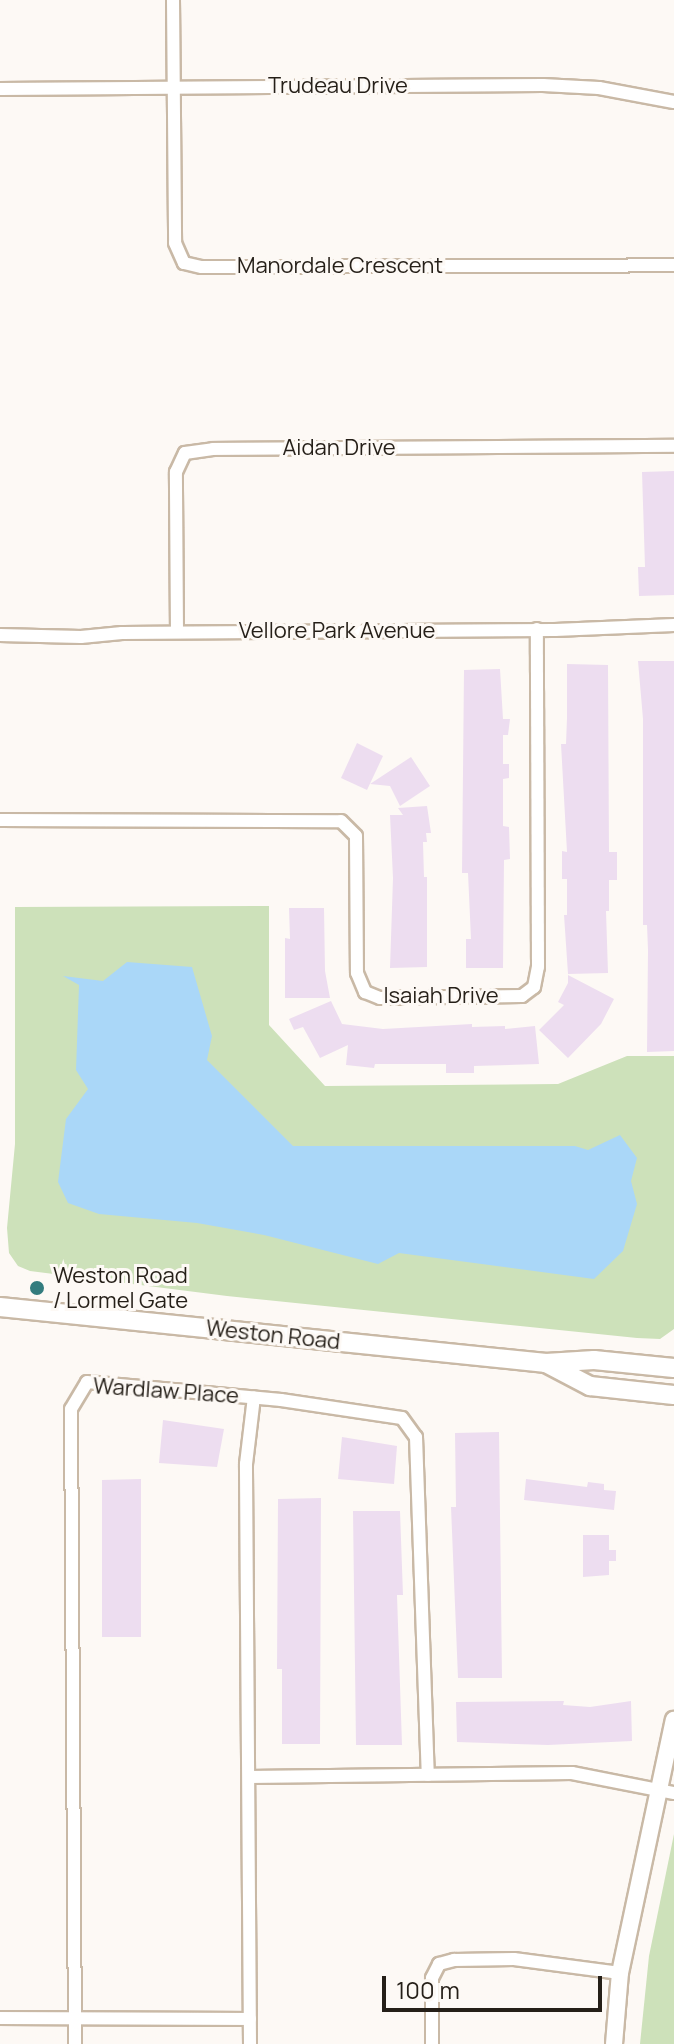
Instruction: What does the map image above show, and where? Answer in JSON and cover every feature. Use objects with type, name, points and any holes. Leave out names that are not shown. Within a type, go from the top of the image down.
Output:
[{"type":"main road","name":"Weston Road","points":[[0,1307],[546,1363],[594,1360],[674,1368]]},
{"type":"main road","name":"Weston Road","points":[[546,1363],[590,1386],[674,1395]]},
{"type":"street","points":[[173,0],[174,87]]},
{"type":"street","name":"Trudeau Drive","points":[[0,89],[543,85],[599,88],[674,102]]},
{"type":"street","name":"Manordale Crescent","points":[[174,87],[175,243],[178,255],[192,266],[674,265]]},
{"type":"street","name":"Aidan Drive","points":[[177,632],[176,472],[185,453],[213,449],[674,446]]},
{"type":"street","name":"Vellore Park Avenue","points":[[0,635],[81,637],[177,632],[674,625]]},
{"type":"street","name":"Isaiah Drive","points":[[0,820],[341,821],[356,836],[357,973],[365,992],[380,998],[522,996],[534,987],[538,967],[537,629]]},
{"type":"street","name":"Wardlaw Place","points":[[75,2044],[71,1409],[87,1382],[254,1397],[402,1418],[416,1437],[428,1775]]},
{"type":"street","points":[[250,2044],[246,1464],[254,1397]]},
{"type":"street","points":[[614,2044],[620,1973],[667,1791],[674,1720]]},
{"type":"street","points":[[249,1777],[572,1773],[667,1791]]},
{"type":"street","points":[[432,2044],[432,1978],[439,1964],[454,1960],[528,1959],[620,1973]]},
{"type":"street","points":[[0,2018],[250,2019]]},
{"type":"green space","points":[[269,906],[269,1025],[325,1086],[558,1084],[627,1056],[674,1056],[674,1329],[660,1339],[637,1338],[227,1296],[30,1271],[18,1266],[9,1253],[7,1228],[15,1144],[15,907]]},
{"type":"green space","points":[[674,1834],[674,2044],[640,2044],[649,1956]]},
{"type":"water","points":[[127,962],[192,967],[212,1036],[207,1060],[293,1146],[575,1146],[588,1150],[620,1135],[637,1158],[631,1181],[637,1204],[623,1251],[594,1279],[399,1253],[378,1264],[264,1235],[197,1223],[99,1214],[68,1203],[58,1182],[66,1119],[88,1089],[76,1070],[79,985],[63,976],[103,981]]},
{"type":"building","points":[[674,471],[674,595],[639,596],[638,567],[645,567],[642,472]]},
{"type":"building","points":[[638,661],[674,661],[674,1051],[647,1052],[648,950],[647,925],[643,925],[643,719]]},
{"type":"building","points":[[567,664],[608,665],[609,852],[617,852],[617,880],[609,880],[609,911],[606,911],[608,973],[568,974],[564,915],[567,915],[567,879],[562,879],[562,851],[567,852],[561,744],[566,744]]},
{"type":"building","points":[[500,669],[503,719],[510,719],[508,735],[503,735],[503,764],[509,764],[509,778],[503,779],[503,826],[509,827],[510,859],[504,860],[503,968],[466,968],[466,939],[471,939],[468,873],[462,873],[464,670]]},
{"type":"building","points":[[357,743],[383,756],[367,790],[341,778]]},
{"type":"building","points":[[411,757],[430,786],[400,806],[390,786],[370,784]]},
{"type":"building","points":[[427,806],[431,833],[426,833],[427,842],[423,842],[424,877],[427,877],[427,967],[390,968],[393,878],[390,815],[403,815],[398,808]]},
{"type":"building","points":[[289,908],[324,908],[325,971],[330,998],[285,998],[285,938],[290,939]]},
{"type":"building","points":[[568,975],[614,999],[601,1024],[568,1058],[539,1030],[564,1005],[558,1002],[568,983]]},
{"type":"building","points":[[331,1001],[342,1024],[383,1029],[472,1024],[472,1027],[505,1026],[505,1029],[535,1026],[539,1064],[474,1066],[474,1073],[446,1073],[446,1064],[375,1064],[374,1068],[346,1065],[348,1045],[320,1058],[303,1027],[294,1030],[289,1019]]},
{"type":"building","points":[[163,1420],[224,1429],[217,1467],[159,1463]]},
{"type":"building","points":[[499,1432],[502,1678],[458,1678],[451,1507],[456,1507],[455,1433]]},
{"type":"building","points":[[342,1437],[397,1446],[394,1484],[338,1479]]},
{"type":"building","points":[[141,1479],[141,1637],[102,1637],[102,1480]]},
{"type":"building","points":[[526,1479],[587,1487],[588,1482],[604,1484],[604,1490],[616,1491],[614,1510],[524,1500]]},
{"type":"building","points":[[321,1498],[320,1744],[282,1744],[282,1669],[277,1669],[278,1499]]},
{"type":"building","points":[[353,1511],[400,1511],[403,1595],[397,1595],[402,1745],[356,1745]]},
{"type":"building","points":[[583,1535],[609,1535],[609,1550],[616,1550],[616,1561],[609,1561],[609,1575],[583,1577]]},
{"type":"building","points":[[564,1701],[563,1705],[590,1707],[631,1701],[632,1741],[548,1745],[457,1742],[456,1702]]},
{"type":"place","name":"Weston Road / Lormel Gate","points":[[37,1288]]}]
